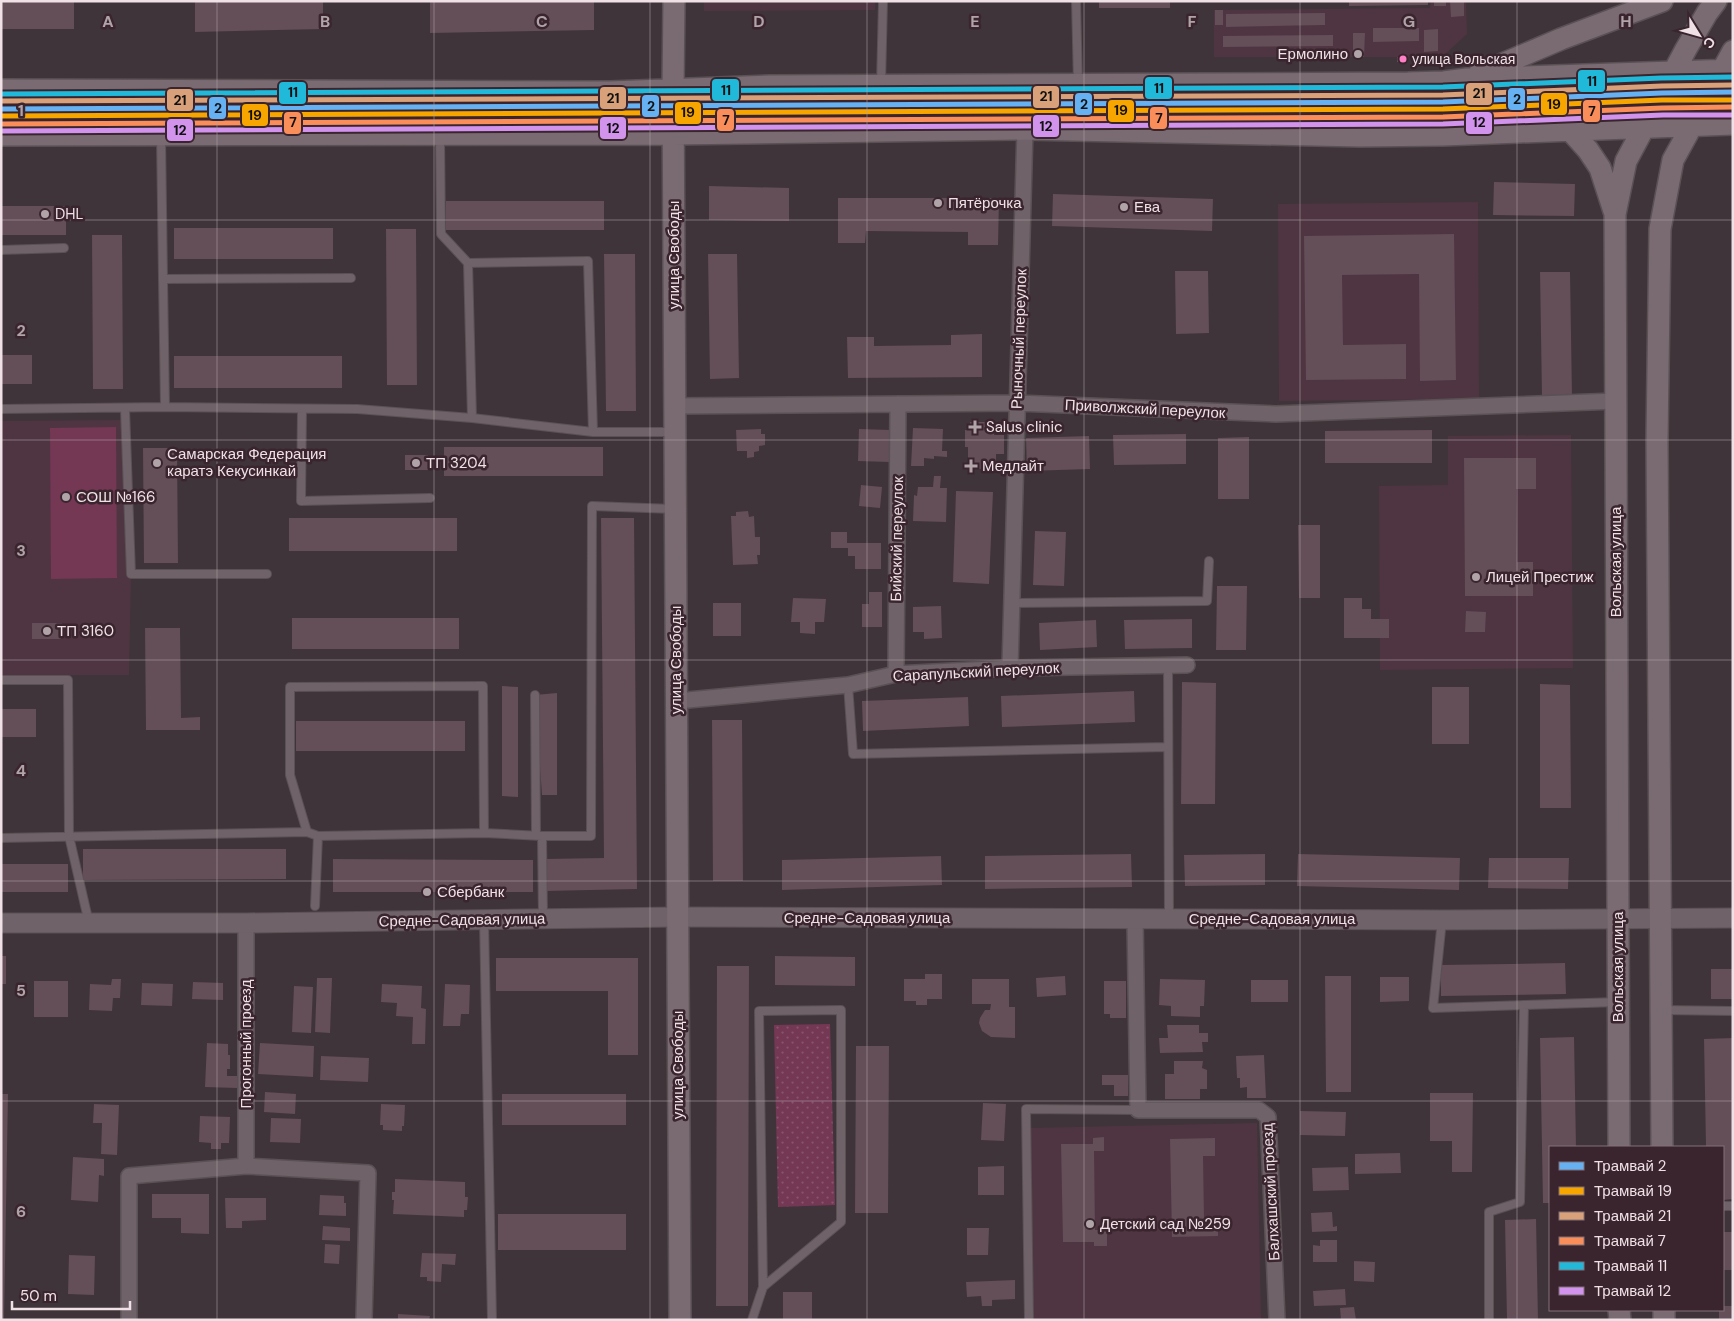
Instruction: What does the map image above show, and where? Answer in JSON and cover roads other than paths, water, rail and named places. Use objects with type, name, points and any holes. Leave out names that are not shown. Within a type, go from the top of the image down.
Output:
[{"type":"main road","name":"улица Свободы","points":[[674,1],[680,1320]]},
{"type":"main road","points":[[1467,79],[1561,39],[1662,1]]},
{"type":"main road","name":"Вольская улица","points":[[1619,1146],[1615,214],[1624,164],[1673,72],[1716,1]]},
{"type":"main road","points":[[1662,1146],[1657,440],[1660,229],[1673,160],[1692,125],[1728,70],[1733,51]]},
{"type":"main road","points":[[1,90],[610,92],[881,84],[1408,83],[1467,79],[1728,70]]},
{"type":"main road","points":[[1,135],[674,134],[1025,129],[1360,136],[1443,135],[1733,124]]},
{"type":"main road","points":[[1570,130],[1588,150],[1600,168],[1615,214]]},
{"type":"street","name":"Рыночный переулок","points":[[1010,668],[1025,129]]},
{"type":"street","name":"Приволжский переулок","points":[[675,406],[1018,403],[1276,414],[1616,400]]},
{"type":"street","name":"Бийский переулок","points":[[896,674],[898,404]]},
{"type":"street","name":"Сарапульский переулок","points":[[676,700],[848,685],[896,674],[1010,668],[1187,665]]},
{"type":"street","name":"Средне-Садовая улица","points":[[1,923],[246,923],[678,918],[1442,920],[1733,918]]},
{"type":"street","points":[[1135,919],[1138,1110]]},
{"type":"street","name":"Прогонный проезд","points":[[246,923],[246,1166]]},
{"type":"street","name":"Балхашский проезд","points":[[1138,1110],[1259,1110],[1268,1116],[1277,1320]]},
{"type":"street","points":[[129,1320],[129,1176],[246,1166],[368,1173],[364,1320]]},
{"type":"lane","points":[[881,84],[883,1]]},
{"type":"lane","points":[[1076,1],[1078,84]]},
{"type":"lane","points":[[161,134],[165,407]]},
{"type":"lane","points":[[440,134],[441,234],[468,263],[472,418]]},
{"type":"lane","points":[[1,250],[64,248]]},
{"type":"lane","points":[[468,263],[588,261],[593,432]]},
{"type":"lane","points":[[162,279],[351,278]]},
{"type":"lane","points":[[1,409],[165,407],[357,409],[472,418],[593,432],[675,432]]},
{"type":"lane","points":[[124,408],[131,574],[267,574]]},
{"type":"lane","points":[[302,409],[301,500],[430,498]]},
{"type":"lane","points":[[1,838],[307,832],[318,836],[484,833],[591,836],[592,506],[676,509]]},
{"type":"lane","points":[[1012,603],[1207,600],[1209,561]]},
{"type":"lane","points":[[1168,665],[1169,918]]},
{"type":"lane","points":[[1,680],[68,680],[69,836],[89,923]]},
{"type":"lane","points":[[848,685],[853,754],[1167,746]]},
{"type":"lane","points":[[307,832],[290,775],[290,687],[483,686],[484,833]]},
{"type":"lane","points":[[536,695],[543,919]]},
{"type":"lane","points":[[316,906],[318,836]]},
{"type":"lane","points":[[484,920],[492,1320]]},
{"type":"lane","points":[[1442,920],[1433,1008],[1618,1002]]},
{"type":"lane","points":[[1489,1320],[1490,1212],[1520,1202],[1524,1004]]},
{"type":"lane","points":[[752,1320],[763,1287],[759,1011],[841,1010],[841,1222],[763,1287]]},
{"type":"lane","points":[[1661,1010],[1733,1011]]},
{"type":"lane","points":[[1029,1320],[1026,1109],[1138,1110]]},
{"type":"tram line","name":"11","points":[[1,94],[1443,87],[1733,77]]},
{"type":"tram line","name":"21","points":[[1,101],[1443,95],[1733,85]]},
{"type":"tram line","name":"2","points":[[1,109],[1443,102],[1733,92]]},
{"type":"tram line","name":"19","points":[[1,116],[1443,109],[1662,100],[1733,100]]},
{"type":"tram line","name":"7","points":[[1,124],[1443,117],[1733,107]]},
{"type":"tram line","name":"12","points":[[1,131],[1443,124],[1663,115],[1733,115]]},
{"type":"place","name":"Ермолино","points":[[1358,54]]},
{"type":"place","name":"улица Вольская","points":[[1403,59]]},
{"type":"place","name":"Пятёрочка","points":[[938,203]]},
{"type":"place","name":"Ева","points":[[1124,207]]},
{"type":"place","name":"DHL","points":[[45,214]]},
{"type":"place","name":"Salus clinic","points":[[975,427]]},
{"type":"place","name":"Самарская Федерация каратэ Кекусинкай","points":[[157,463]]},
{"type":"place","name":"ТП 3204","points":[[416,463]]},
{"type":"place","name":"Медлайт","points":[[971,466]]},
{"type":"place","name":"СОШ №166","points":[[66,497]]},
{"type":"place","name":"Лицей Престиж","points":[[1476,577]]},
{"type":"place","name":"ТП 3160","points":[[47,631]]},
{"type":"place","name":"Сбербанк","points":[[427,892]]},
{"type":"place","name":"Детский сад №259","points":[[1090,1224]]}]
